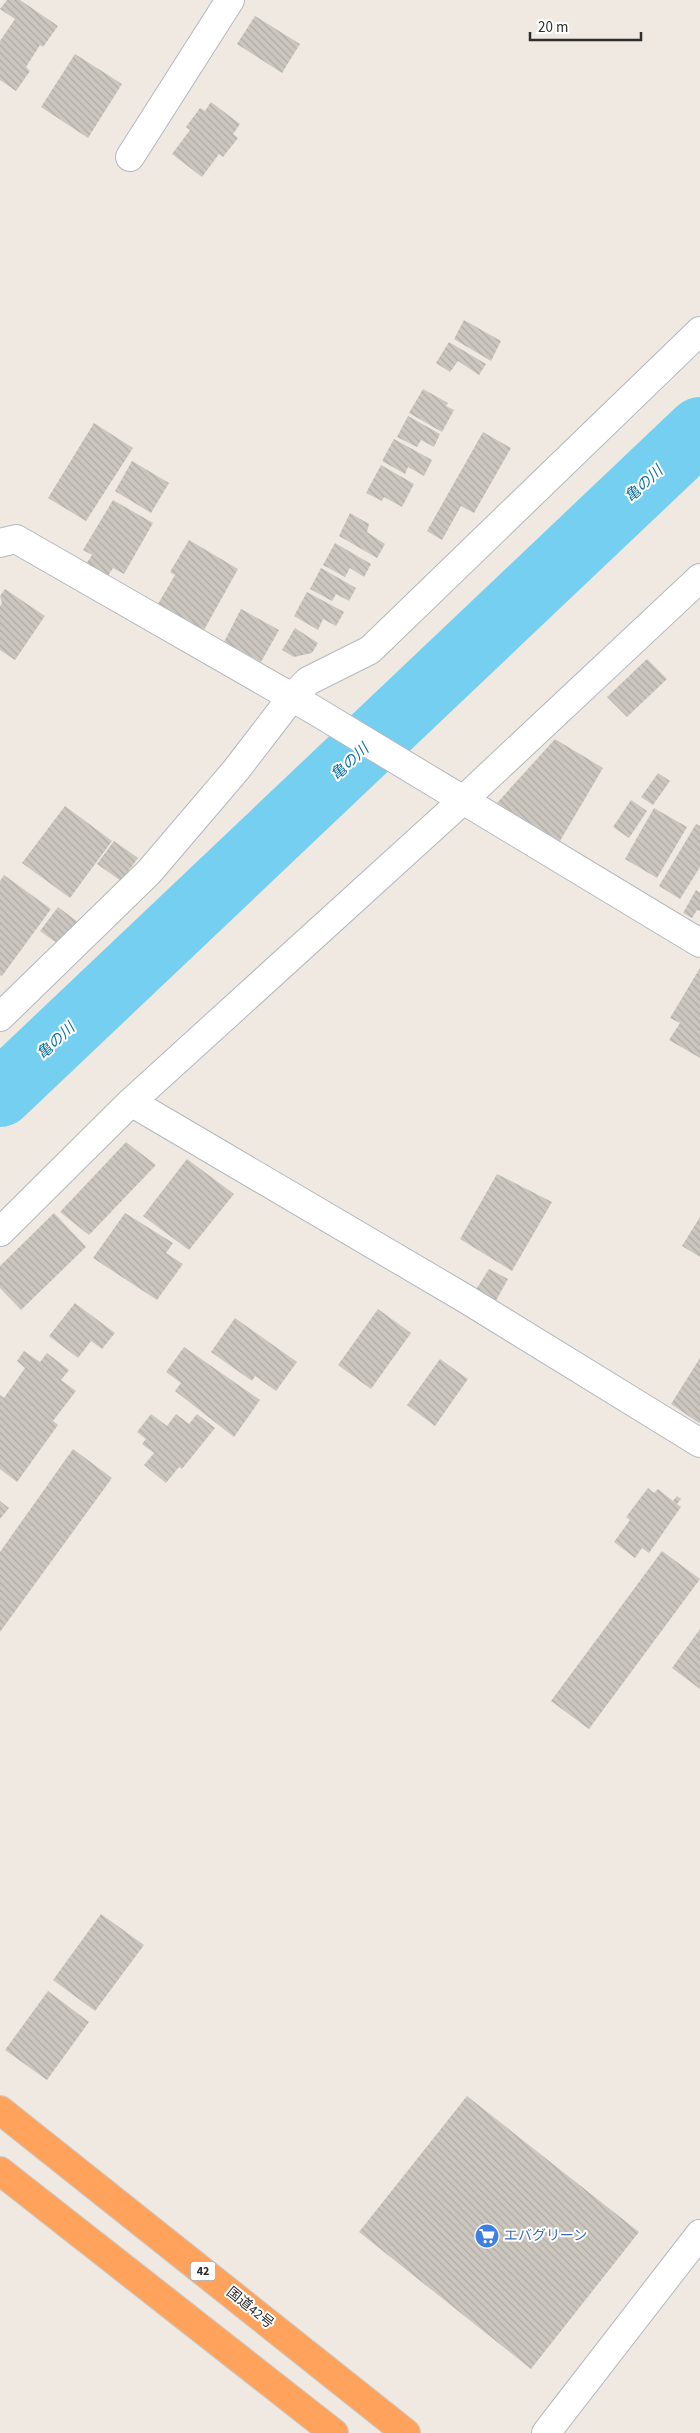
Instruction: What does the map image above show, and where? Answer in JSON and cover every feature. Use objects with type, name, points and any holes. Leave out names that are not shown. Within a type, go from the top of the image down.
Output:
[{"type":"highway","name":"国道42号","points":[[0,2110],[406,2433]]},
{"type":"highway","points":[[0,2171],[334,2433]]},
{"type":"street","points":[[130,157],[230,0]]},
{"type":"street","points":[[0,1017],[149,872],[236,770],[303,704],[308,681],[370,650],[700,331]]},
{"type":"street","points":[[0,543],[16,539],[303,704],[700,943]]},
{"type":"street","points":[[0,1232],[131,1102],[454,795],[700,578]]},
{"type":"street","points":[[131,1102],[466,1298],[700,1443]]},
{"type":"street","points":[[546,2433],[700,2234]]},
{"type":"building","points":[[7,0],[20,0],[58,26],[43,47],[40,45],[26,67],[30,71],[16,91],[0,80],[0,41],[15,19],[0,9]]},
{"type":"building","points":[[255,16],[300,44],[282,73],[237,44]]},
{"type":"building","points":[[75,54],[122,84],[88,138],[41,107]]},
{"type":"building","points":[[211,102],[240,124],[233,134],[238,138],[223,157],[219,154],[202,177],[172,154],[190,130],[186,127],[200,108],[205,111]]},
{"type":"building","points":[[464,320],[501,341],[491,361],[454,339]]},
{"type":"building","points":[[449,342],[486,364],[479,375],[458,361],[450,372],[436,363]]},
{"type":"building","points":[[423,389],[448,403],[446,406],[454,410],[442,432],[409,413]]},
{"type":"building","points":[[408,416],[440,434],[434,447],[421,440],[417,447],[397,437]]},
{"type":"building","points":[[94,423],[133,448],[86,521],[48,498]]},
{"type":"building","points":[[483,432],[511,448],[474,513],[461,506],[442,540],[427,531]]},
{"type":"building","points":[[394,439],[432,460],[424,476],[408,467],[405,474],[382,461]]},
{"type":"building","points":[[132,461],[169,483],[151,513],[115,491]]},
{"type":"building","points":[[381,465],[414,484],[402,507],[384,497],[382,501],[366,493]]},
{"type":"building","points":[[113,500],[153,523],[124,574],[113,568],[108,576],[86,564],[92,555],[83,550]]},
{"type":"building","points":[[350,513],[369,524],[367,532],[385,544],[377,558],[339,536]]},
{"type":"building","points":[[189,540],[238,569],[204,630],[158,604],[175,575],[170,572]]},
{"type":"building","points":[[335,543],[371,564],[364,577],[350,568],[345,577],[323,565]]},
{"type":"building","points":[[321,568],[356,588],[349,601],[336,594],[332,601],[310,589]]},
{"type":"building","points":[[5,589],[45,616],[15,660],[0,650],[0,606],[2,603],[0,596]]},
{"type":"building","points":[[307,592],[344,612],[336,626],[323,619],[318,630],[294,616]]},
{"type":"building","points":[[241,609],[279,630],[261,662],[224,642]]},
{"type":"building","points":[[295,628],[318,643],[312,653],[294,657],[282,650]]},
{"type":"building","points":[[647,659],[667,679],[627,717],[607,697]]},
{"type":"building","points":[[555,739],[603,768],[560,841],[497,803]]},
{"type":"building","points":[[658,773],[670,781],[653,805],[641,797]]},
{"type":"building","points":[[631,800],[647,811],[629,838],[613,827]]},
{"type":"building","points":[[65,806],[112,841],[70,898],[22,863]]},
{"type":"building","points":[[654,808],[687,827],[657,878],[625,859]]},
{"type":"building","points":[[696,824],[700,826],[700,867],[680,899],[659,886]]},
{"type":"building","points":[[114,841],[138,858],[121,881],[97,864]]},
{"type":"building","points":[[4,875],[51,909],[2,976],[0,975],[0,881]]},
{"type":"building","points":[[696,890],[700,893],[700,911],[697,910],[692,918],[683,913]]},
{"type":"building","points":[[58,907],[78,922],[61,946],[40,931]]},
{"type":"building","points":[[700,968],[700,1058],[669,1040],[680,1023],[670,1018]]},
{"type":"building","points":[[126,1142],[156,1165],[89,1235],[60,1212]]},
{"type":"building","points":[[187,1159],[234,1194],[189,1250],[143,1216]]},
{"type":"building","points":[[497,1174],[552,1202],[512,1271],[460,1239]]},
{"type":"building","points":[[54,1213],[86,1247],[21,1310],[0,1288],[0,1266]]},
{"type":"building","points":[[125,1213],[173,1243],[166,1253],[183,1264],[157,1300],[93,1258]]},
{"type":"building","points":[[700,1217],[700,1257],[682,1246]]},
{"type":"building","points":[[489,1269],[508,1279],[492,1308],[472,1296]]},
{"type":"building","points":[[75,1303],[115,1333],[102,1349],[91,1341],[78,1358],[49,1336]]},
{"type":"building","points":[[378,1309],[411,1333],[371,1389],[338,1365]]},
{"type":"building","points":[[235,1318],[297,1362],[276,1391],[255,1376],[252,1381],[211,1352]]},
{"type":"building","points":[[184,1347],[260,1400],[234,1437],[175,1391],[181,1383],[166,1372]]},
{"type":"building","points":[[24,1351],[40,1362],[47,1353],[69,1370],[61,1380],[76,1391],[53,1421],[58,1425],[17,1482],[0,1469],[0,1395],[4,1398],[25,1368],[17,1361]]},
{"type":"building","points":[[700,1358],[700,1422],[699,1423],[671,1404]]},
{"type":"building","points":[[440,1359],[468,1379],[435,1426],[407,1405]]},
{"type":"building","points":[[151,1414],[167,1426],[176,1414],[189,1424],[197,1414],[215,1428],[182,1469],[179,1467],[166,1483],[144,1465],[154,1453],[142,1444],[146,1439],[137,1432]]},
{"type":"building","points":[[73,1449],[112,1478],[0,1632],[0,1552]]},
{"type":"building","points":[[648,1488],[654,1493],[658,1489],[673,1501],[677,1496],[681,1499],[677,1504],[681,1507],[649,1553],[642,1548],[635,1558],[614,1542],[630,1520],[626,1517]]},
{"type":"building","points":[[0,1501],[9,1508],[0,1519]]},
{"type":"building","points":[[662,1551],[700,1579],[589,1729],[551,1701]]},
{"type":"building","points":[[700,1629],[700,1689],[672,1668]]},
{"type":"building","points":[[101,1914],[144,1945],[95,2011],[53,1980]]},
{"type":"building","points":[[48,1991],[89,2022],[47,2080],[5,2050]]},
{"type":"building","points":[[467,2096],[639,2232],[531,2369],[359,2232]]},
{"type":"waterway","name":"亀の川","points":[[0,1094],[700,430]]},
{"type":"place","name":"エバグリーン","points":[[487,2236]]}]
